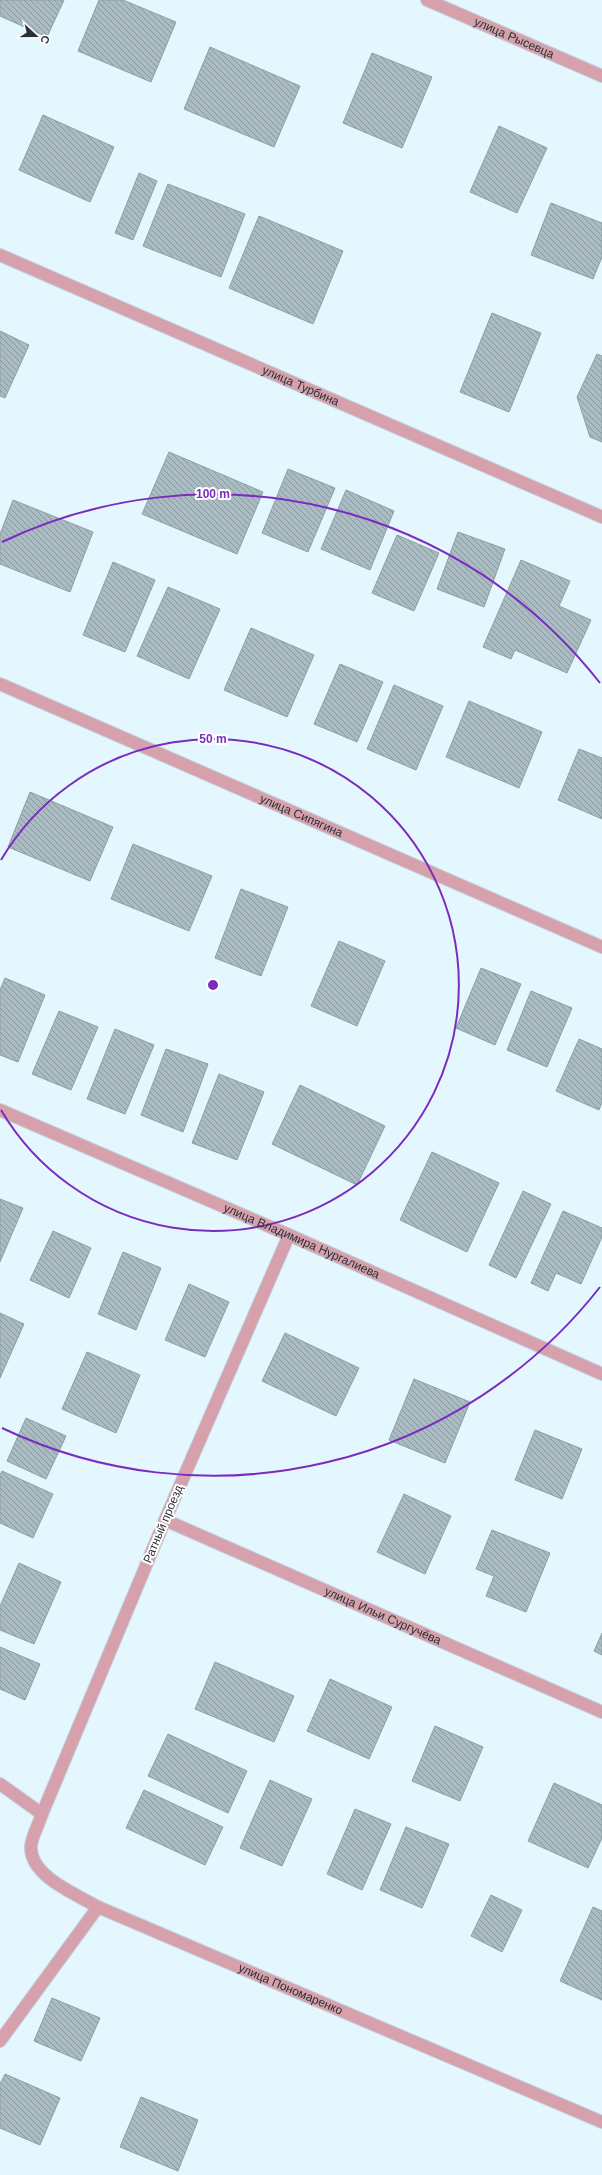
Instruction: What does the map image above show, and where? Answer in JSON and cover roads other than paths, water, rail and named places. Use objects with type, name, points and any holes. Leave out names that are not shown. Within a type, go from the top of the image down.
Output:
[{"type":"street","name":"улица Рысевца","points":[[427,0],[602,76]]},
{"type":"street","name":"улица Турбина","points":[[0,255],[602,516]]},
{"type":"street","name":"улица Сипягина","points":[[0,684],[602,948]]},
{"type":"street","name":"улица Владимира Нургалиева","points":[[0,1110],[602,1374]]},
{"type":"street","name":"Ратный проезд","points":[[42,1814],[164,1520],[288,1235]]},
{"type":"street","name":"улица Ильи Сургучёва","points":[[164,1520],[602,1712]]},
{"type":"street","points":[[0,1784],[42,1814]]},
{"type":"street","name":"улица Пономаренко","points":[[42,1814],[31,1846],[37,1868],[56,1883],[98,1907],[602,2122]]},
{"type":"street","points":[[0,2041],[98,1907]]}]
